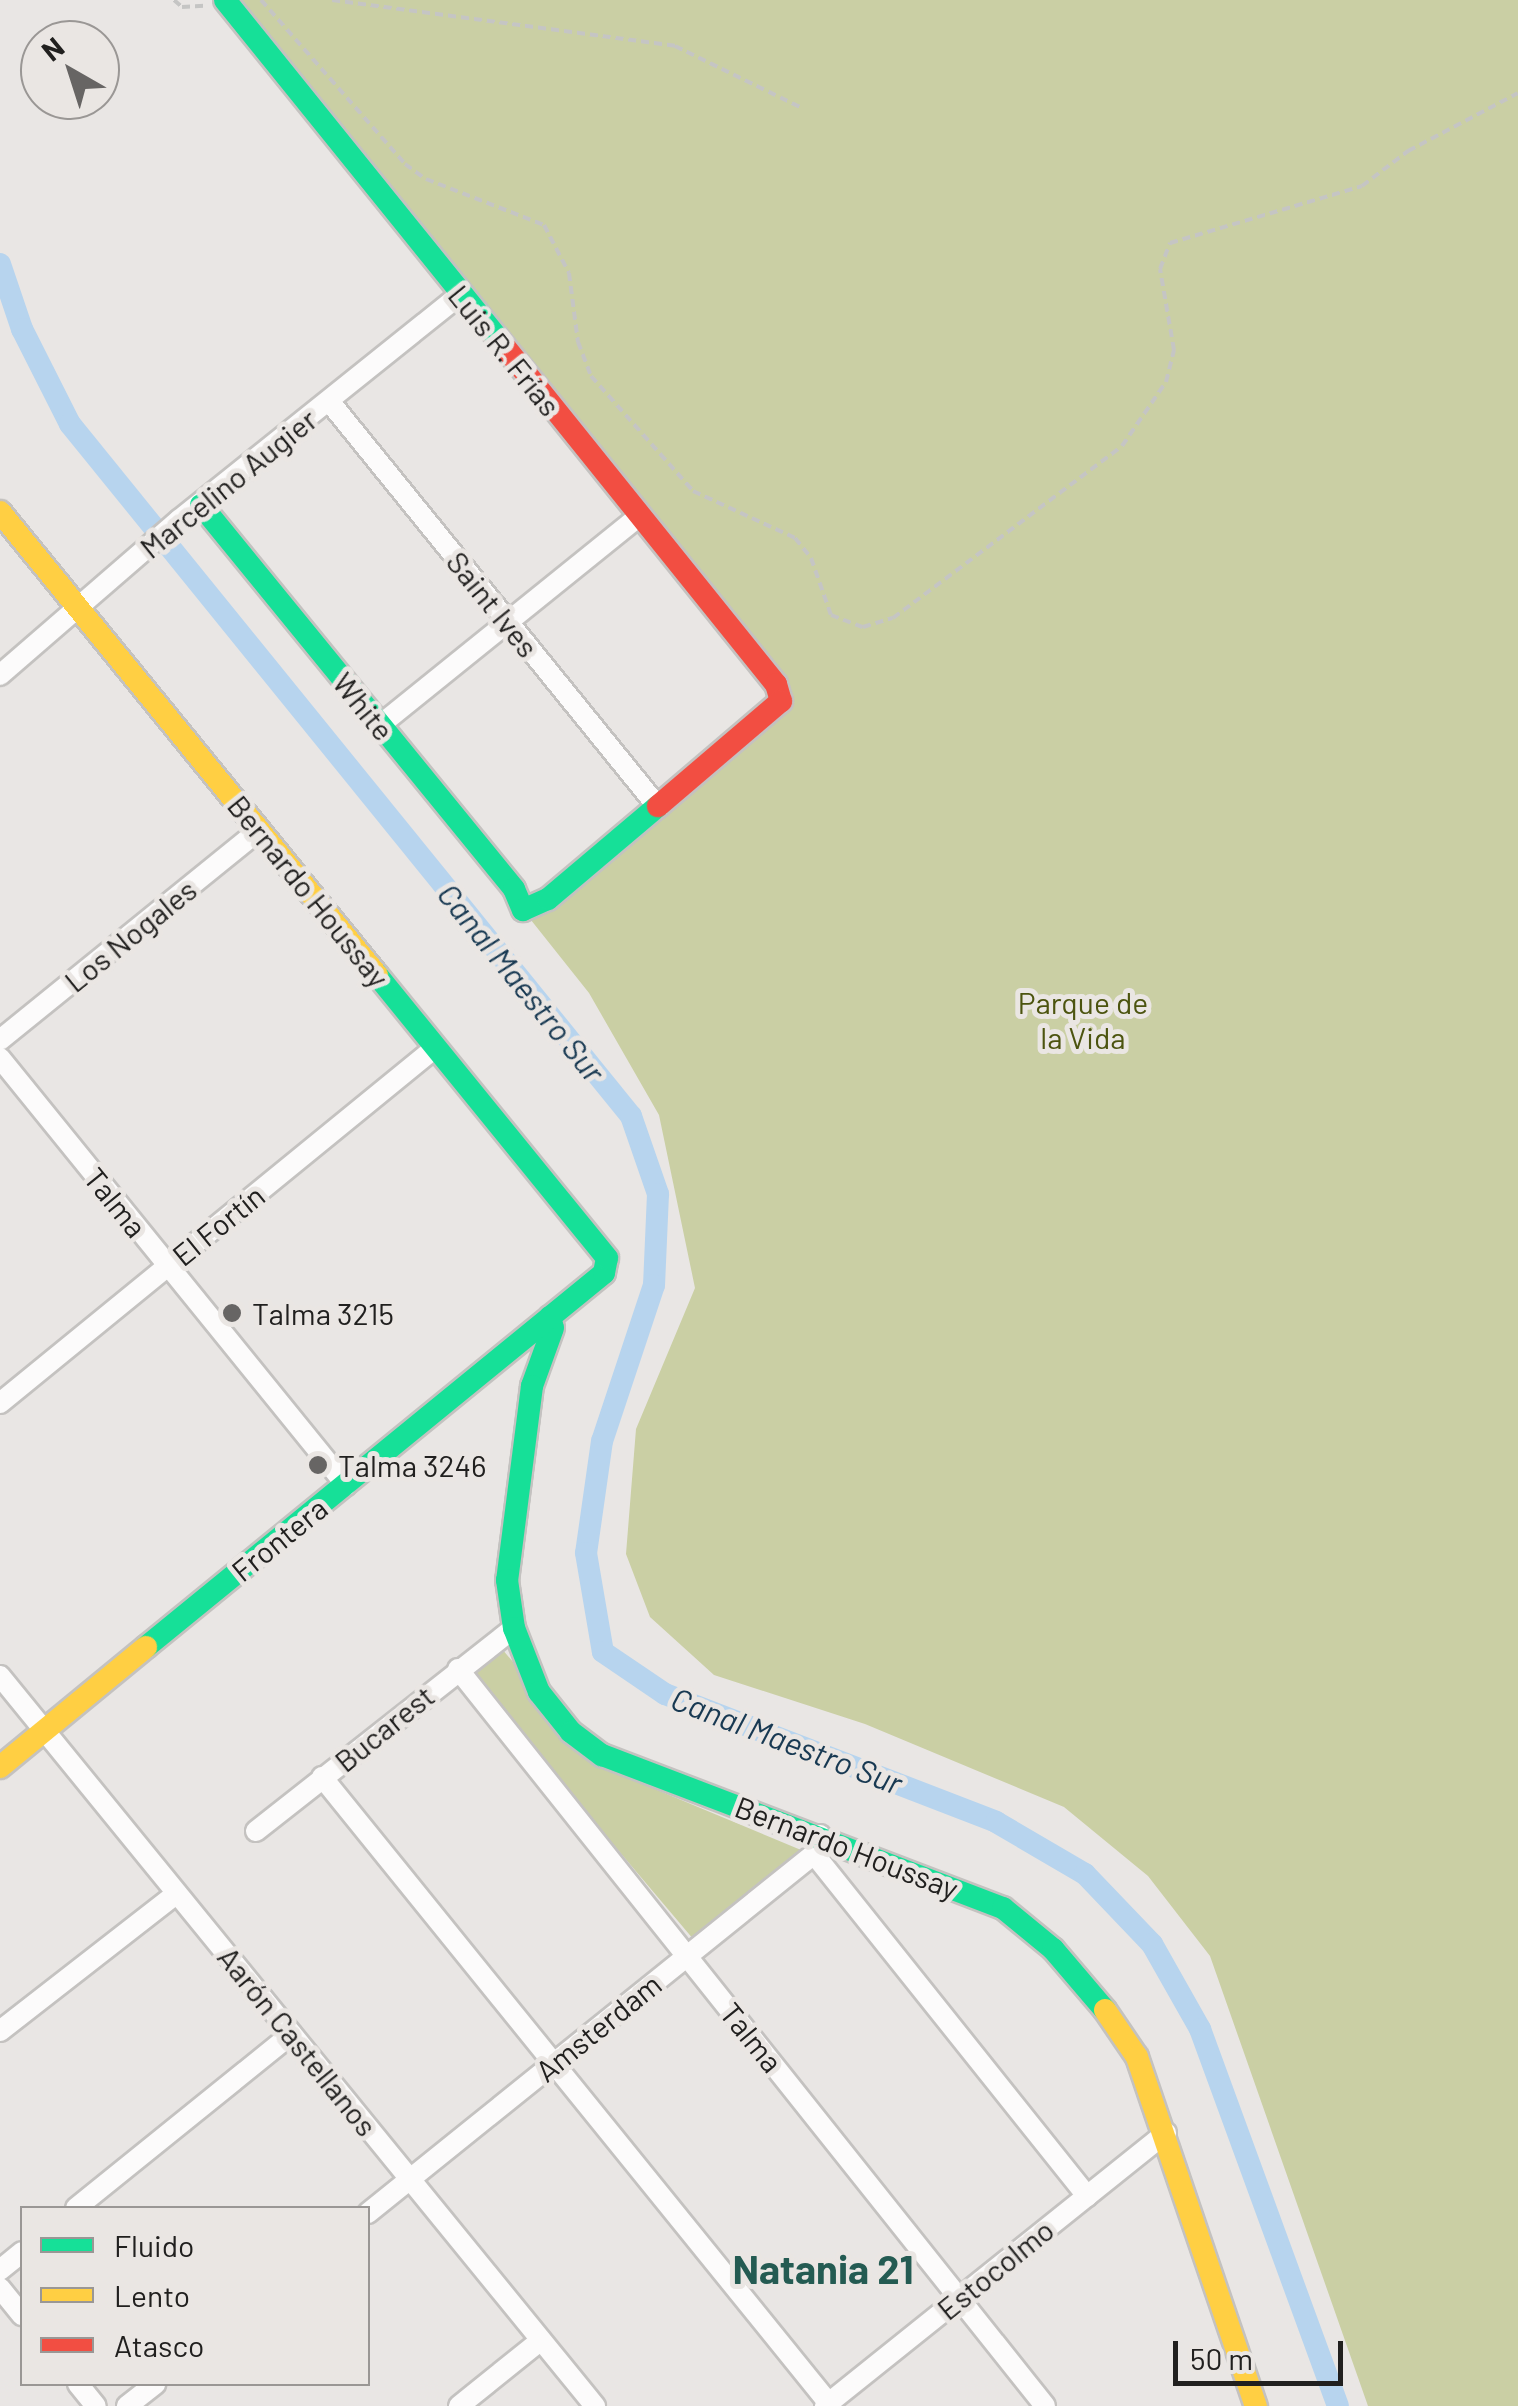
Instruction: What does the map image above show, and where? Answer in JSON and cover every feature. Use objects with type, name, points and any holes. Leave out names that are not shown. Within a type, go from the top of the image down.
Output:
[{"type":"street","name":"Luis R. Frías","points":[[217,2],[776,684],[781,701],[658,807]]},
{"type":"street","name":"Marcelino Augier","points":[[0,675],[80,610],[179,520],[460,295]]},
{"type":"street","name":"Saint Ives","points":[[329,401],[658,807]]},
{"type":"street","name":"White","points":[[200,505],[514,889],[522,910],[548,899],[658,807]]},
{"type":"street","name":"Bernardo Houssay","points":[[0,512],[604,1249],[604,1273]]},
{"type":"street","points":[[379,726],[639,516]]},
{"type":"street","name":"Los Nogales","points":[[0,1040],[259,830]]},
{"type":"street","name":"El Fortín","points":[[0,1403],[436,1047]]},
{"type":"street","name":"Talma","points":[[0,1058],[346,1485]]},
{"type":"street","name":"Frontera","points":[[0,1767],[604,1273]]},
{"type":"street","name":"Bernardo Houssay","points":[[550,1317],[554,1328],[532,1386],[510,1524],[507,1580],[514,1628],[539,1692],[586,1744],[817,1845],[947,1883],[1025,1924],[1121,2028],[1166,2132],[1256,2406]]},
{"type":"street","name":"Bucarest","points":[[256,1831],[514,1628]]},
{"type":"street","name":"Talma","points":[[458,1669],[1045,2406]]},
{"type":"street","name":"Aarón Castellanos","points":[[0,1676],[595,2406]]},
{"type":"street","points":[[322,1777],[828,2405]]},
{"type":"street","points":[[817,1845],[1088,2196]]},
{"type":"street","name":"Amsterdam","points":[[370,2211],[687,1956],[817,1845]]},
{"type":"street","points":[[0,2031],[176,1892]]},
{"type":"street","points":[[78,2206],[292,2034]]},
{"type":"street","name":"Estocolmo","points":[[828,2405],[1166,2132]]},
{"type":"street","points":[[0,2270],[20,2254]]},
{"type":"street","points":[[0,2288],[20,2313]]},
{"type":"street","points":[[459,2406],[541,2340]]},
{"type":"street","points":[[80,2386],[96,2406]]},
{"type":"street","points":[[127,2406],[152,2386]]},
{"type":"path","points":[[174,0],[182,7],[217,2]]},
{"type":"path","points":[[261,0],[404,164],[426,179],[544,224],[564,258],[578,342],[592,376],[692,490],[795,538],[811,558],[831,614],[863,627],[893,618],[1122,446],[1166,382],[1174,350],[1160,270],[1170,242],[1362,186],[1408,150],[1518,92]]},
{"type":"path","points":[[332,0],[675,46],[800,107]]},
{"type":"green space","name":"Parque de la Vida","points":[[225,0],[1518,0],[1518,2406],[1368,2406],[1210,1956],[1148,1876],[1064,1807],[865,1724],[714,1675],[650,1617],[626,1554],[636,1429],[695,1288],[659,1115],[589,993],[523,910],[781,701]]},
{"type":"green space","points":[[502,1649],[602,1767],[801,1850],[694,1940],[471,1676]]},
{"type":"waterway","name":"Canal Maestro Sur","points":[[0,264],[22,329],[70,424],[631,1116],[658,1194],[654,1285],[602,1441],[586,1553],[603,1652],[665,1694],[996,1822],[1085,1874],[1152,1944],[1200,2029],[1338,2406]]},
{"type":"traffic: fast","points":[[225,0],[504,346]]},
{"type":"traffic: fast","points":[[201,505],[514,889],[523,910],[548,899],[658,806]]},
{"type":"traffic: fast","points":[[146,1647],[604,1273],[607,1258],[377,975]]},
{"type":"traffic: fast","points":[[550,1317],[553,1328],[532,1386],[507,1580],[514,1628],[539,1692],[571,1732],[602,1755],[1003,1908],[1053,1949],[1105,2010]]},
{"type":"traffic: slow","points":[[0,512],[377,975]]},
{"type":"traffic: slow","points":[[0,1767],[146,1647]]},
{"type":"traffic: slow","points":[[1105,2010],[1137,2057],[1256,2406]]},
{"type":"traffic: jam","points":[[504,346],[776,684],[781,701],[658,806]]},
{"type":"place","name":"Talma 3215","points":[[232,1313]]},
{"type":"place","name":"Talma 3246","points":[[318,1465]]},
{"type":"district","name":"Natania 21","points":[[823,2268]]}]
